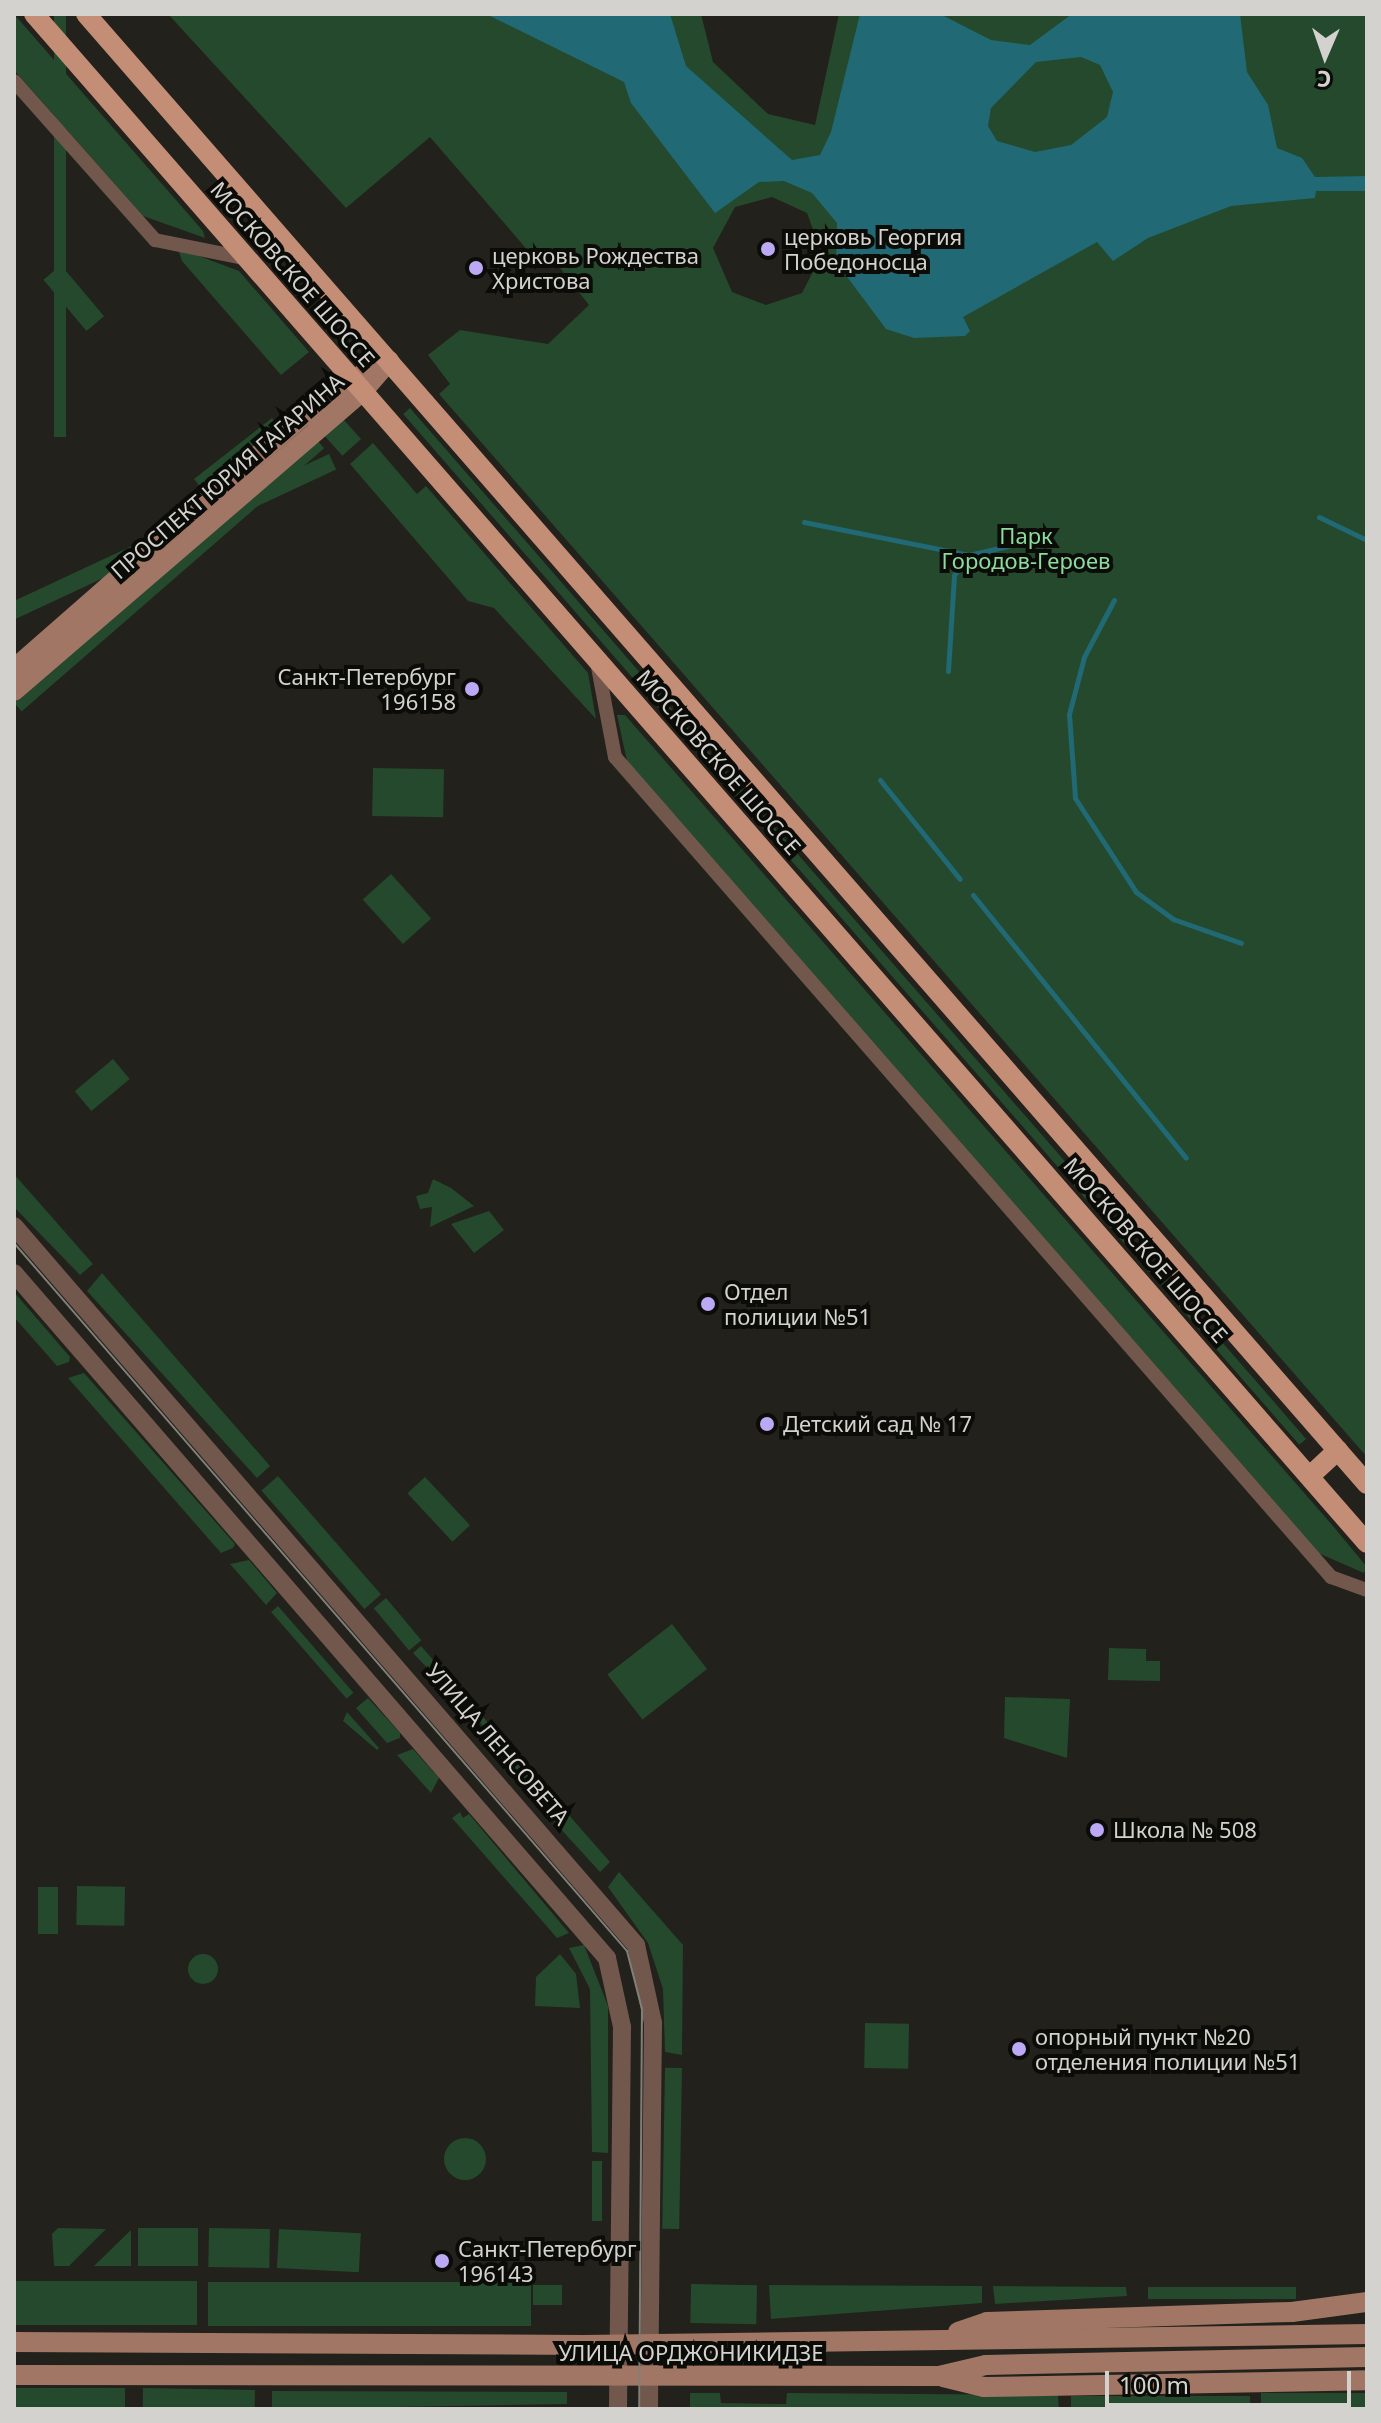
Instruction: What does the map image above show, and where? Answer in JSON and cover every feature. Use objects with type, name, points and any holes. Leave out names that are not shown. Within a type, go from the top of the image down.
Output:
[{"type":"main road","name":"МОСКОВСКОЕ ШОССЕ","points":[[34,14],[1367,1543]]},
{"type":"main road","name":"МОСКОВСКОЕ ШОССЕ","points":[[86,14],[1367,1484]]},
{"type":"main road","name":"ПРОСПЕКТ ЮРИЯ ГАГАРИНА","points":[[14,669],[389,361]]},
{"type":"main road","name":"ПРОСПЕКТ ЮРИЯ ГАГАРИНА","points":[[14,691],[358,384]]},
{"type":"main road","points":[[1310,1476],[1338,1450]]},
{"type":"main road","points":[[939,2338],[987,2322],[1292,2312],[1367,2302]]},
{"type":"main road","name":"УЛИЦА ОРДЖОНИКИДЗЕ","points":[[14,2342],[619,2343],[1367,2334]]},
{"type":"main road","name":"УЛИЦА ОРДЖОНИКИДЗЕ","points":[[14,2375],[939,2376],[986,2365],[1367,2357]]},
{"type":"main road","points":[[939,2376],[984,2387],[1367,2380]]},
{"type":"street","points":[[14,81],[155,240],[249,259]]},
{"type":"street","points":[[596,657],[615,757],[1331,1577],[1367,1590]]},
{"type":"street","name":"УЛИЦА ЛЕНСОВЕТА","points":[[14,1226],[636,1945],[653,2023],[649,2409]]},
{"type":"street","points":[[14,1273],[607,1958],[621,2008],[618,2409]]},
{"type":"green space","points":[[14,14],[203,231],[205,238],[143,216],[14,70]]},
{"type":"green space","points":[[54,14],[66,14],[66,437],[54,437]]},
{"type":"green space","name":"Парк Городов-Героев","points":[[168,14],[701,14],[713,62],[768,114],[815,125],[839,14],[1367,14],[1367,1457],[439,394],[450,384],[428,355],[460,330],[548,344],[589,305],[553,259],[530,253],[430,137],[346,208]],"holes":[[[772,197],[807,213],[822,254],[802,293],[766,305],[732,292],[713,248],[735,207]]]},
{"type":"green space","points":[[186,251],[239,271],[309,352],[281,375],[182,261],[179,252]]},
{"type":"green space","points":[[61,265],[104,316],[86,331],[43,280]]},
{"type":"green space","points":[[410,408],[1306,1439],[1299,1445],[403,414]]},
{"type":"green space","points":[[272,418],[279,427],[201,488],[194,479]]},
{"type":"green space","points":[[343,419],[361,439],[342,456],[324,436]]},
{"type":"green space","points":[[317,440],[324,448],[22,711],[14,703]]},
{"type":"green space","points":[[373,443],[417,494],[426,486],[588,673],[596,719],[494,608],[468,601],[350,464]]},
{"type":"green space","points":[[329,454],[336,469],[14,620],[14,601]]},
{"type":"green space","points":[[617,715],[625,715],[1333,1526],[1366,1566],[1364,1573],[1318,1553],[627,761]]},
{"type":"green space","points":[[373,768],[444,769],[443,817],[372,816]]},
{"type":"green space","points":[[391,874],[431,919],[403,944],[363,899]]},
{"type":"green space","points":[[113,1059],[130,1079],[91,1111],[75,1091]]},
{"type":"green space","points":[[14,1174],[93,1264],[80,1275],[14,1207]]},
{"type":"green space","points":[[433,1179],[474,1206],[430,1227],[432,1207],[420,1209],[416,1196],[428,1193]]},
{"type":"green space","points":[[489,1211],[504,1230],[474,1253],[451,1224]]},
{"type":"green space","points":[[102,1273],[270,1466],[257,1478],[87,1291]]},
{"type":"green space","points":[[14,1292],[70,1357],[69,1362],[57,1366],[14,1317]]},
{"type":"green space","points":[[84,1373],[235,1544],[233,1548],[221,1553],[68,1378]]},
{"type":"green space","points":[[278,1476],[381,1594],[364,1609],[261,1490]]},
{"type":"green space","points":[[425,1477],[470,1525],[452,1542],[407,1493]]},
{"type":"green space","points":[[249,1560],[277,1593],[266,1605],[230,1564]]},
{"type":"green space","points":[[386,1598],[421,1640],[409,1650],[374,1608]]},
{"type":"green space","points":[[278,1606],[353,1693],[347,1699],[271,1612]]},
{"type":"green space","points":[[672,1624],[707,1669],[642,1719],[607,1674]]},
{"type":"green space","points":[[421,1646],[610,1862],[600,1872],[494,1756],[503,1747],[413,1653]]},
{"type":"green space","points":[[1109,1648],[1146,1649],[1146,1661],[1160,1661],[1160,1681],[1108,1680]]},
{"type":"green space","points":[[1005,1697],[1070,1699],[1067,1758],[1004,1738]]},
{"type":"green space","points":[[368,1698],[400,1733],[400,1738],[387,1743],[356,1708]]},
{"type":"green space","points":[[347,1712],[379,1748],[377,1750],[343,1721]]},
{"type":"green space","points":[[413,1749],[439,1778],[431,1793],[397,1755]]},
{"type":"green space","points":[[460,1812],[463,1818],[469,1814],[569,1933],[557,1938],[452,1818]]},
{"type":"green space","points":[[619,1872],[683,1945],[682,2055],[665,2052],[663,1989],[648,1943],[608,1887]]},
{"type":"green space","points":[[77,1886],[125,1887],[124,1926],[76,1925]]},
{"type":"green space","points":[[38,1887],[58,1887],[58,1934],[38,1934]]},
{"type":"green space","points":[[584,1945],[608,2006],[608,2153],[592,2152],[590,1989],[569,1948]]},
{"type":"green space","points":[[203,1954],[209,1955],[217,1963],[217,1975],[209,1983],[203,1984],[197,1983],[189,1975],[188,1969],[189,1963],[197,1955]]},
{"type":"green space","points":[[560,1954],[576,1974],[580,2008],[535,2006],[536,1977]]},
{"type":"green space","points":[[865,2023],[909,2024],[908,2069],[864,2068]]},
{"type":"green space","points":[[665,2068],[682,2068],[679,2229],[662,2229]]},
{"type":"green space","points":[[465,2138],[480,2144],[486,2159],[480,2174],[465,2180],[450,2174],[444,2159],[450,2144]]},
{"type":"green space","points":[[592,2161],[602,2161],[602,2221],[592,2221]]},
{"type":"green space","points":[[58,2228],[106,2229],[69,2266],[54,2266],[52,2234]]},
{"type":"green space","points":[[138,2228],[198,2228],[198,2266],[138,2266]]},
{"type":"green space","points":[[209,2228],[270,2229],[269,2268],[208,2267]]},
{"type":"green space","points":[[279,2229],[361,2233],[359,2272],[277,2268]]},
{"type":"green space","points":[[131,2230],[131,2266],[94,2266]]},
{"type":"green space","points":[[14,2281],[197,2281],[197,2325],[14,2325]]},
{"type":"green space","points":[[208,2282],[531,2282],[531,2326],[208,2326]]},
{"type":"green space","points":[[691,2284],[757,2285],[756,2324],[690,2323]]},
{"type":"green space","points":[[533,2285],[562,2285],[562,2305],[533,2305]]},
{"type":"green space","points":[[769,2285],[982,2286],[982,2303],[771,2319]]},
{"type":"green space","points":[[993,2286],[1126,2287],[1127,2296],[995,2304]]},
{"type":"green space","points":[[1148,2287],[1296,2287],[1296,2299],[1148,2299]]},
{"type":"green space","points":[[14,2388],[125,2388],[125,2409],[14,2409]]},
{"type":"green space","points":[[143,2388],[255,2390],[255,2409],[143,2409]]},
{"type":"green space","points":[[272,2391],[567,2392],[567,2404],[272,2409]]},
{"type":"green space","points":[[690,2393],[720,2393],[721,2403],[786,2404],[787,2393],[1058,2395],[1059,2409],[690,2409]]},
{"type":"green space","points":[[1261,2393],[1367,2393],[1367,2409],[1261,2409]]},
{"type":"green space","points":[[1071,2396],[1250,2396],[1250,2409],[1071,2409]]},
{"type":"water","points":[[486,14],[670,14],[686,66],[792,160],[820,155],[831,132],[860,14],[940,14],[991,40],[1030,45],[1072,14],[1240,14],[1247,72],[1268,105],[1277,148],[1302,158],[1315,177],[1367,176],[1367,191],[1316,191],[1315,198],[1231,206],[1148,238],[1113,261],[1097,242],[963,317],[970,331],[965,336],[914,338],[886,329],[836,262],[837,223],[812,193],[784,181],[759,182],[715,213],[631,103],[624,82]],"holes":[[[1081,57],[1100,65],[1113,92],[1107,117],[1071,145],[1035,152],[997,141],[988,126],[991,108],[1036,62]]]},
{"type":"waterway","points":[[1319,517],[1367,540]]},
{"type":"waterway","points":[[804,522],[969,555]]},
{"type":"waterway","points":[[948,671],[954,575],[969,555],[1008,546]]},
{"type":"waterway","points":[[1114,600],[1084,657],[1069,714],[1075,798],[1136,892],[1173,919],[1241,943]]},
{"type":"waterway","points":[[880,780],[960,879]]},
{"type":"waterway","points":[[973,895],[1186,1158]]},
{"type":"tram line","points":[[14,1243],[627,1951],[642,2009],[639,2409]]},
{"type":"place","name":"церковь Георгия Победоносца","points":[[768,249]]},
{"type":"place","name":"церковь Рождества Христова","points":[[476,268]]},
{"type":"place","name":"Санкт-Петербург 196158","points":[[472,689]]},
{"type":"place","name":"Отдел полиции №51","points":[[708,1304]]},
{"type":"place","name":"Детский сад № 17","points":[[767,1424]]},
{"type":"place","name":"Школа № 508","points":[[1097,1830]]},
{"type":"place","name":"опорный пункт №20 отделения полиции №51","points":[[1019,2049]]},
{"type":"place","name":"Санкт-Петербург 196143","points":[[442,2261]]}]
